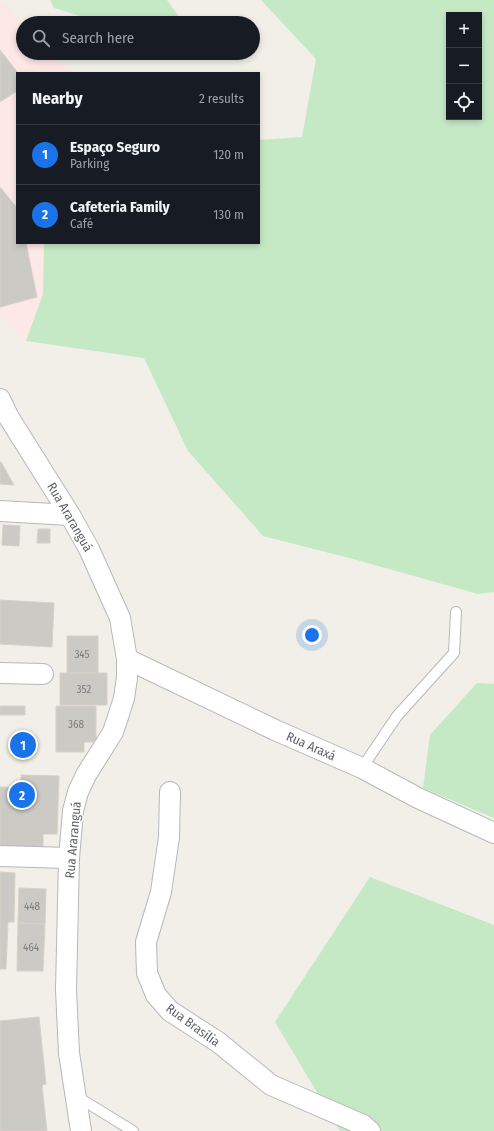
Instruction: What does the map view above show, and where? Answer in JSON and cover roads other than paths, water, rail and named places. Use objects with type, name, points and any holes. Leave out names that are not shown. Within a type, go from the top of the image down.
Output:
[{"type":"street","name":"Rua Araranguá","points":[[0,400],[8,416],[70,515],[89,549],[120,618],[127,660],[127,678],[124,698],[118,717],[112,732],[86,775],[78,792],[73,811],[69,858],[66,990],[68,1053],[76,1096],[80,1131]]},
{"type":"street","points":[[0,511],[70,515]]},
{"type":"street","name":"Rua Araxá","points":[[127,660],[275,730],[362,768],[418,798],[494,833]]},
{"type":"street","points":[[0,673],[43,674]]},
{"type":"street","name":"Rua Brasília","points":[[170,792],[169,837],[161,892],[146,942],[147,973],[156,995],[170,1011],[218,1042],[271,1085],[363,1125],[370,1131]]},
{"type":"street","points":[[0,856],[69,858]]},
{"type":"lane","points":[[362,768],[397,716],[454,653],[456,612]]},
{"type":"lane","points":[[76,1096],[133,1131]]},
{"type":"place","name":"Espaço Seguro","points":[[23,745]]},
{"type":"place","name":"Cafeteria Family","points":[[22,795]]}]
